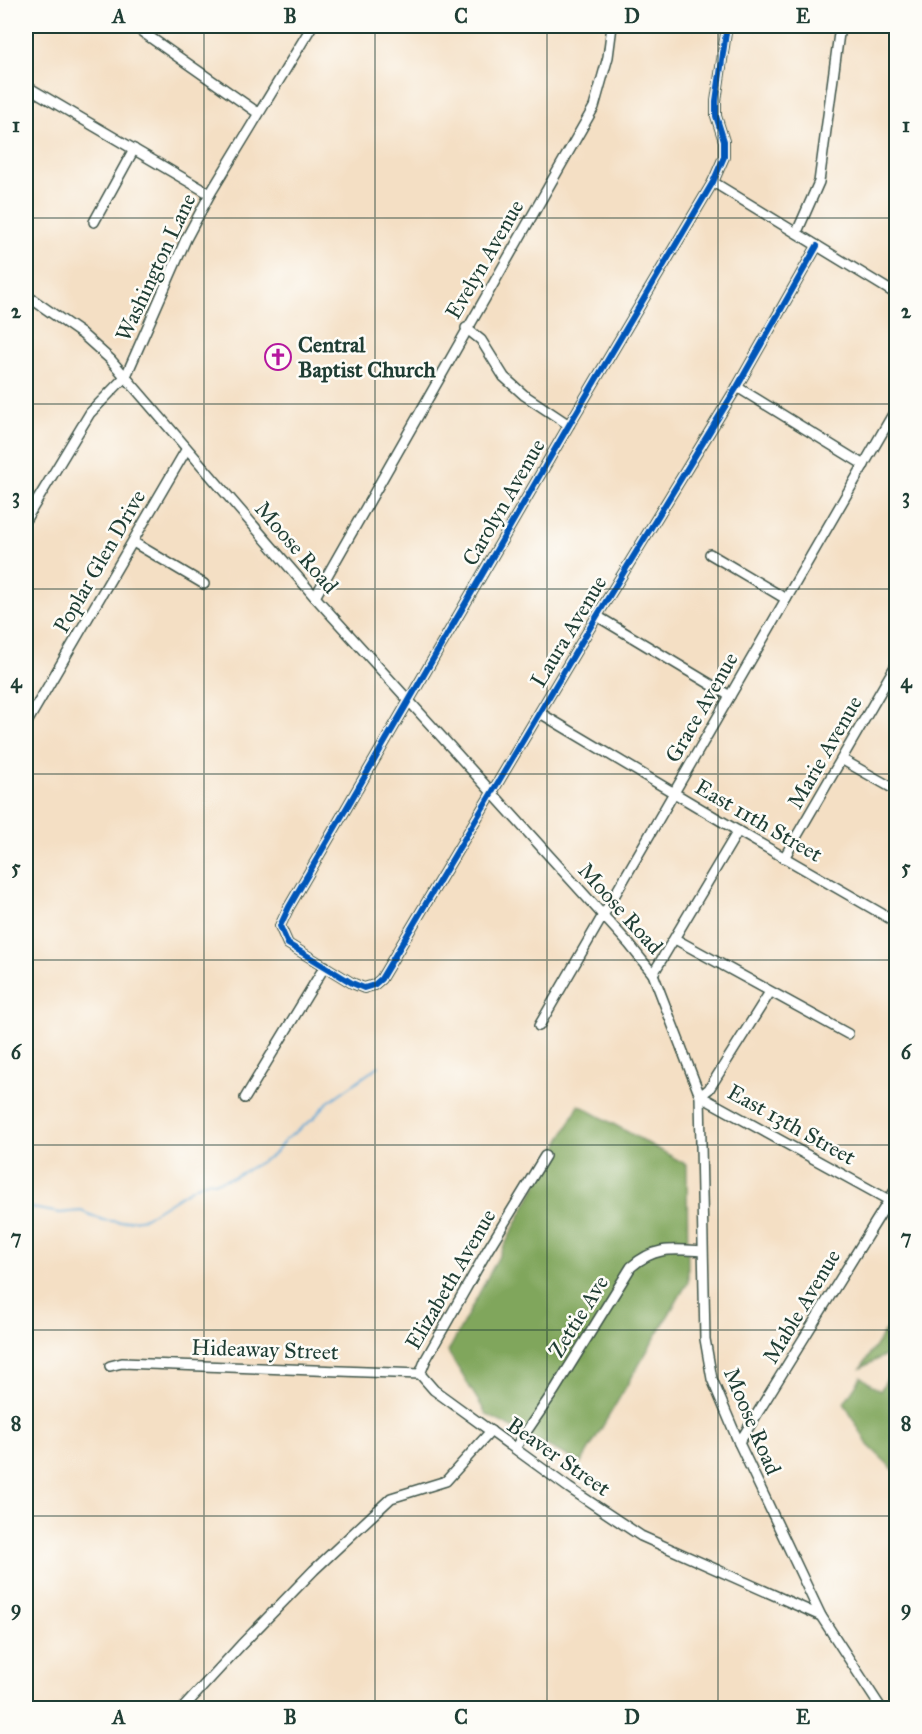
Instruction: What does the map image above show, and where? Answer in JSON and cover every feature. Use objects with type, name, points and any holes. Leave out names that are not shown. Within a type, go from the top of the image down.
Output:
[{"type":"street","points":[[134,26],[258,113]]},
{"type":"street","name":"Washington Lane","points":[[26,519],[90,413],[126,376],[186,239],[210,194],[312,26]]},
{"type":"street","name":"Evelyn Avenue","points":[[315,597],[466,328],[594,107],[608,57],[612,26]]},
{"type":"street","name":"Carolyn Avenue","points":[[325,966],[288,944],[280,926],[341,815],[713,182],[724,157],[724,141],[716,116],[716,101],[727,26]]},
{"type":"street","points":[[797,232],[819,182],[840,26]]},
{"type":"street","points":[[26,86],[210,194]]},
{"type":"street","points":[[94,222],[134,149]]},
{"type":"street","points":[[713,182],[897,294]]},
{"type":"street","name":"Laura Avenue","points":[[325,966],[364,988],[374,985],[381,979],[597,616],[737,387],[817,246]]},
{"type":"street","name":"Moose Road","points":[[26,296],[82,334],[126,376],[186,450],[315,597],[603,915],[653,974],[700,1096],[705,1339],[707,1359],[719,1399],[821,1616],[881,1708]]},
{"type":"street","points":[[466,328],[481,340],[504,377],[524,395],[569,425]]},
{"type":"street","points":[[737,387],[864,465]]},
{"type":"street","name":"Grace Avenue","points":[[539,1026],[897,409]]},
{"type":"street","name":"Poplar Glen Drive","points":[[26,724],[186,450]]},
{"type":"street","points":[[133,542],[204,584]]},
{"type":"street","points":[[710,554],[786,599]]},
{"type":"street","points":[[597,616],[730,696]]},
{"type":"street","name":"Marie Avenue","points":[[784,858],[896,668]]},
{"type":"street","name":"East 11th Street","points":[[540,713],[784,858],[897,922]]},
{"type":"street","points":[[843,760],[897,790]]},
{"type":"street","points":[[653,974],[738,831]]},
{"type":"street","points":[[675,939],[848,1034]]},
{"type":"street","points":[[245,1098],[325,966]]},
{"type":"street","points":[[700,1096],[709,1089],[770,992]]},
{"type":"street","name":"East 13th Street","points":[[700,1096],[893,1202]]},
{"type":"street","name":"Elizabeth Avenue","points":[[491,1431],[434,1390],[420,1374],[426,1359],[545,1156]]},
{"type":"street","name":"Mable Avenue","points":[[739,1443],[893,1202],[897,1189]]},
{"type":"street","name":"Zettie Ave","points":[[515,1448],[554,1391],[631,1267],[655,1251],[702,1251]]},
{"type":"street","name":"Hideaway Street","points":[[110,1366],[122,1363],[420,1374]]},
{"type":"street","name":"Beaver Street","points":[[183,1708],[306,1579],[391,1498],[446,1481],[491,1431],[569,1488],[641,1536],[821,1616]]},
{"type":"green space","points":[[579,1105],[687,1165],[688,1282],[581,1463],[487,1415],[448,1352]]},
{"type":"green space","points":[[896,1314],[896,1361],[886,1355],[861,1368]]},
{"type":"green space","points":[[896,1363],[896,1472],[868,1445],[844,1403],[861,1377],[880,1391]]},
{"type":"waterway","points":[[26,1207],[60,1213],[81,1211],[103,1220],[120,1222],[145,1218],[194,1187],[207,1181],[215,1182],[234,1177],[273,1155],[285,1140],[313,1119],[328,1102],[379,1066]]},
{"type":"cycle path","points":[[727,26],[716,101],[716,116],[724,141],[724,157],[713,182],[289,907],[280,926],[288,944],[364,988],[374,985],[381,979],[597,616],[737,387],[817,246]]},
{"type":"place","name":"Central Baptist Church","points":[[278,357]]}]
